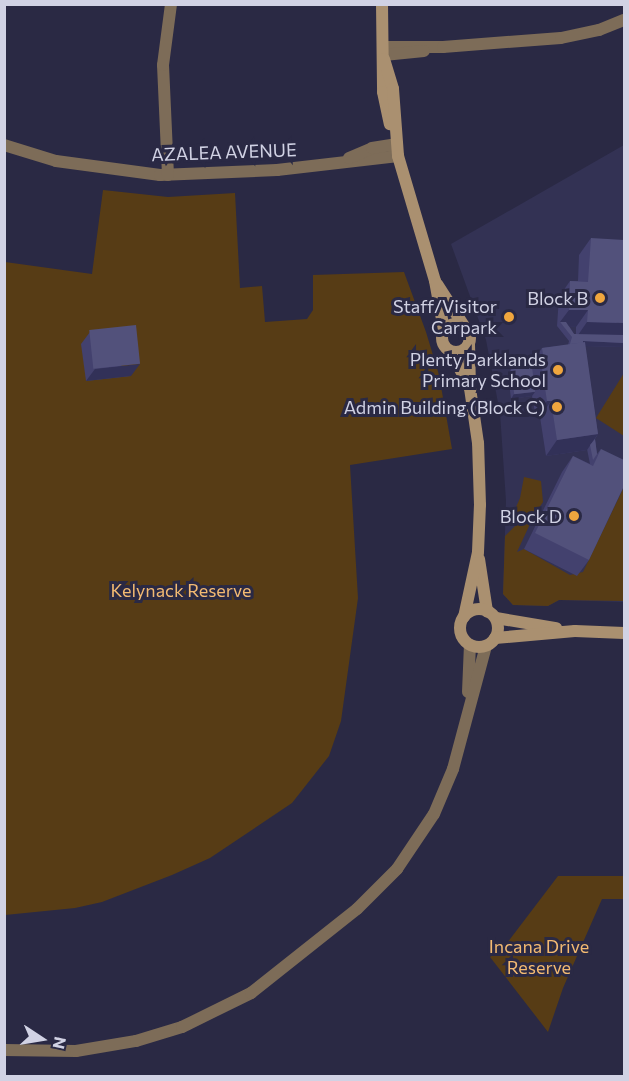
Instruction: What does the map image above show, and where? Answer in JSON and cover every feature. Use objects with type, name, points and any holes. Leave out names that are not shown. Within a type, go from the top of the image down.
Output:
[{"type":"street","points":[[168,175],[163,64],[171,4]]},
{"type":"street","points":[[382,4],[384,54],[393,89],[397,146],[435,281],[444,330],[442,342],[450,351],[470,388]]},
{"type":"street","points":[[384,54],[571,36],[599,30],[624,20]]},
{"type":"street","name":"AZALEA AVENUE","points":[[4,145],[56,161],[168,175],[277,170],[339,161],[372,148],[397,146]]},
{"type":"street","points":[[435,281],[470,333],[470,388],[480,464],[478,552],[460,629],[465,641],[470,645],[574,631]]},
{"type":"street","points":[[444,330],[455,324],[464,326]]},
{"type":"street","points":[[450,351],[463,350],[469,343]]},
{"type":"street","points":[[4,1050],[76,1052],[136,1041],[182,1027],[229,1006],[274,977],[372,896],[410,852],[434,814],[453,769],[467,711],[498,628],[491,615],[478,552]]},
{"type":"street","points":[[464,617],[474,609],[491,615],[574,631],[624,633]]},
{"type":"street","points":[[467,711],[470,645]]},
{"type":"shaded area","name":"Plenty Parklands Primary School","points":[[624,145],[624,602],[559,600],[548,606],[513,605],[503,594],[506,501],[500,413],[486,340],[451,244]]},
{"type":"green space","name":"Kelynack Reserve","points":[[103,190],[168,197],[235,193],[240,288],[262,286],[265,322],[307,319],[313,310],[313,275],[404,272],[439,375],[452,449],[350,465],[358,598],[341,721],[329,756],[292,803],[210,858],[172,875],[102,902],[75,908],[5,915],[5,262],[92,274]]},
{"type":"green space","points":[[624,373],[624,436],[596,418]]},
{"type":"green space","points":[[524,477],[541,481],[543,502],[531,520],[525,518],[530,524],[517,552],[524,549],[570,575],[583,572],[624,487],[624,601],[559,600],[548,606],[513,605],[503,594],[505,536],[523,518],[513,514],[520,498]]},
{"type":"green space","name":"Incana Drive Reserve","points":[[558,876],[624,876],[624,899],[602,899],[563,988],[548,1032],[490,957],[507,943]]},
{"type":"building","name":"Block B","points":[[591,238],[624,240],[624,323],[587,322],[588,310],[569,310],[570,281],[588,282]]},
{"type":"building","points":[[560,322],[566,322],[574,334],[624,335],[624,343],[583,341],[583,343],[570,344],[572,337]]},
{"type":"building","points":[[136,325],[140,364],[93,369],[89,330]]},
{"type":"building","points":[[585,342],[598,434],[557,440],[551,401],[547,401],[541,362],[544,361],[542,348]]},
{"type":"building","points":[[532,367],[535,392],[514,394],[511,370]]},
{"type":"building","points":[[595,439],[597,454],[593,460],[590,445]]},
{"type":"building","name":"Block D","points":[[601,449],[624,460],[624,486],[589,560],[535,533],[573,456],[593,466]]},
{"type":"place","name":"Block B","points":[[600,298]]},
{"type":"place","name":"Staff/Visitor Carpark","points":[[509,317]]},
{"type":"place","name":"Plenty Parklands Primary School","points":[[558,370]]},
{"type":"place","name":"Admin Building (Block C)","points":[[557,407]]},
{"type":"place","name":"Block D","points":[[574,516]]}]
